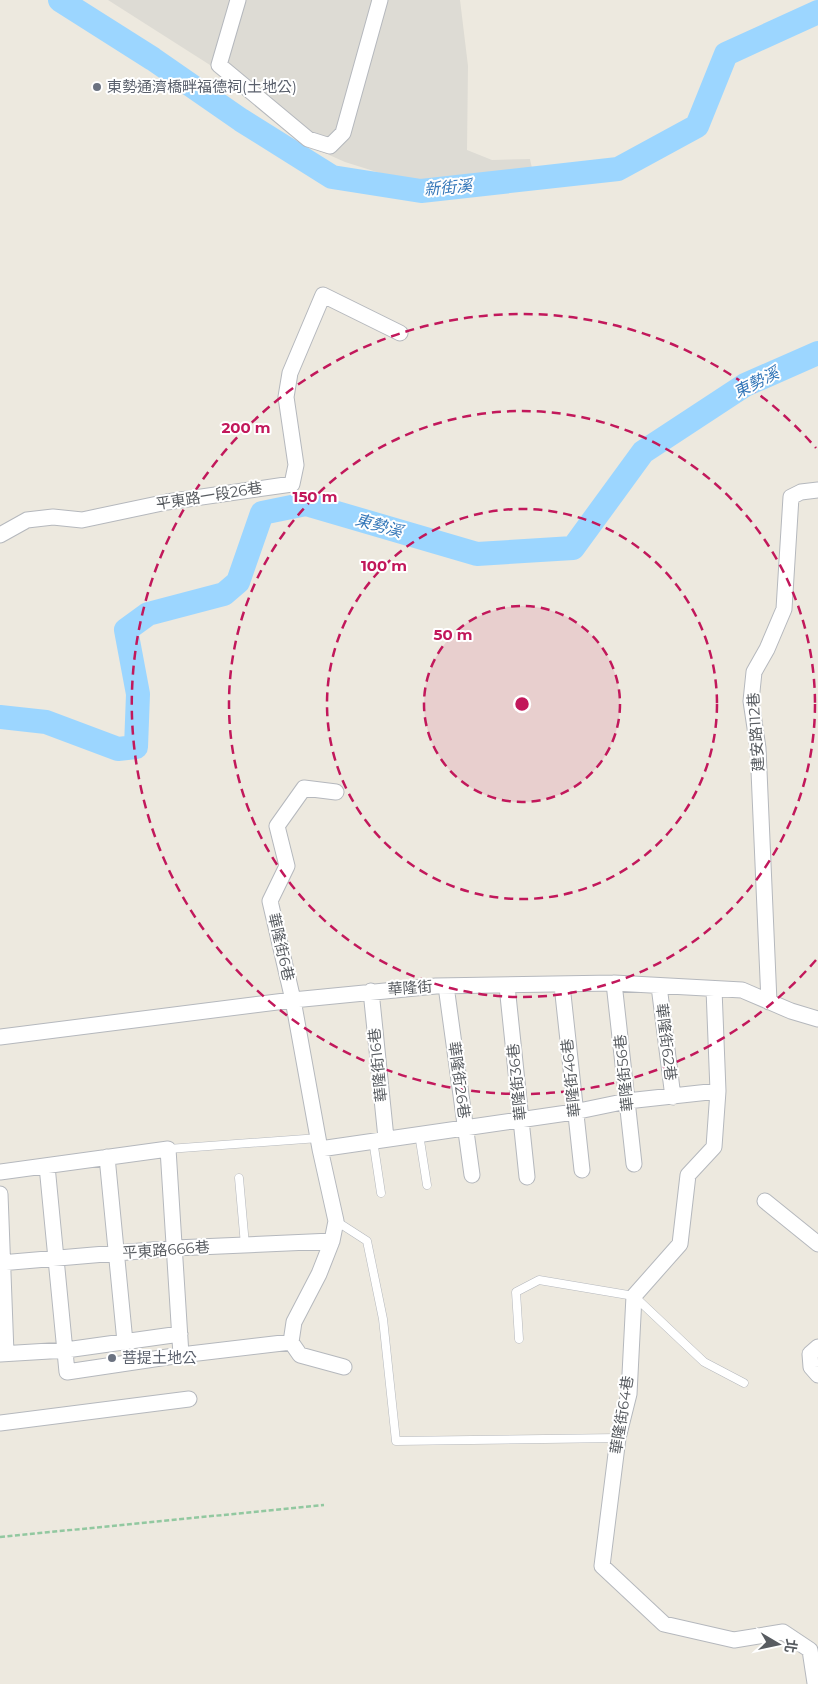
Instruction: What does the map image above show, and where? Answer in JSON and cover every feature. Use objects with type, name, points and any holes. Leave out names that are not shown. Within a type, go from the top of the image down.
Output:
[{"type":"street","points":[[238,0],[219,65],[308,139],[330,146],[343,133],[380,0]]},
{"type":"street","name":"平東路一段26巷","points":[[0,535],[27,520],[53,516],[82,520],[167,502],[292,484],[296,465],[286,397],[290,373],[324,295],[400,333]]},
{"type":"street","name":"建安路112巷","points":[[769,1002],[758,748],[751,701],[754,672],[767,649],[784,609],[791,498],[801,492],[818,490]]},
{"type":"street","name":"華隆街6巷","points":[[336,792],[304,788],[277,826],[287,866],[270,901],[293,1000],[319,1144],[336,1221]]},
{"type":"street","name":"華隆街","points":[[0,1037],[371,991],[446,986],[614,983],[742,990],[769,1002],[818,1019]]},
{"type":"street","name":"華隆街56巷","points":[[614,983],[634,1164]]},
{"type":"street","name":"華隆街46巷","points":[[562,984],[574,1112],[582,1170]]},
{"type":"street","name":"華隆街26巷","points":[[446,986],[472,1175]]},
{"type":"street","name":"華隆街36巷","points":[[507,986],[528,1177]]},
{"type":"street","name":"華隆街62巷","points":[[659,986],[673,1097]]},
{"type":"street","points":[[634,1296],[680,1244],[688,1175],[714,1147],[718,1091],[714,989]]},
{"type":"street","name":"華隆街16巷","points":[[371,991],[379,1139]]},
{"type":"street","points":[[319,1144],[379,1139],[466,1128],[574,1112],[627,1101],[718,1091]]},
{"type":"street","points":[[0,1172],[168,1149],[181,1355]]},
{"type":"street","points":[[108,1157],[115,1253],[125,1342]]},
{"type":"street","points":[[47,1166],[67,1372],[181,1355],[291,1342]]},
{"type":"street","points":[[0,1194],[3,1354],[66,1350],[180,1334]]},
{"type":"street","points":[[765,1201],[818,1244]]},
{"type":"street","points":[[336,1221],[332,1241],[319,1274],[294,1322],[291,1342],[300,1355],[344,1367]]},
{"type":"street","name":"平東路666巷","points":[[1,1262],[175,1248],[332,1241]]},
{"type":"street","name":"華隆街64巷","points":[[634,1296],[629,1394],[618,1438],[602,1566],[664,1624],[734,1640],[783,1632],[810,1650],[816,1683]]},
{"type":"street","points":[[818,1347],[810,1354],[811,1367],[818,1374]]},
{"type":"street","points":[[0,1423],[189,1399]]},
{"type":"lane","points":[[419,1134],[427,1185]]},
{"type":"lane","points":[[379,1139],[381,1194]]},
{"type":"lane","points":[[168,1149],[319,1144]]},
{"type":"lane","points":[[239,1178],[245,1245]]},
{"type":"lane","points":[[336,1221],[367,1241],[383,1318],[396,1441],[618,1438]]},
{"type":"lane","points":[[519,1338],[516,1292],[539,1280],[634,1296],[704,1362],[744,1383]]},
{"type":"path","points":[[0,1537],[324,1504]]},
{"type":"shaded area","points":[[108,0],[460,0],[468,66],[467,150],[492,160],[530,159],[533,173],[432,185],[399,179],[345,162],[309,146],[210,65]]},
{"type":"waterway","name":"新街溪","points":[[60,0],[153,59],[241,120],[332,177],[421,191],[618,169],[697,126],[726,54],[818,12]]},
{"type":"waterway","name":"東勢溪","points":[[0,717],[46,722],[118,749],[136,747],[138,694],[126,630],[148,614],[224,594],[238,582],[262,513],[306,504],[477,554],[573,548],[643,452],[745,385],[818,353]]},
{"type":"place","name":"東勢通濟橋畔福德祠(土地公)","points":[[97,87]]},
{"type":"place","name":"菩提土地公","points":[[112,1358]]}]
